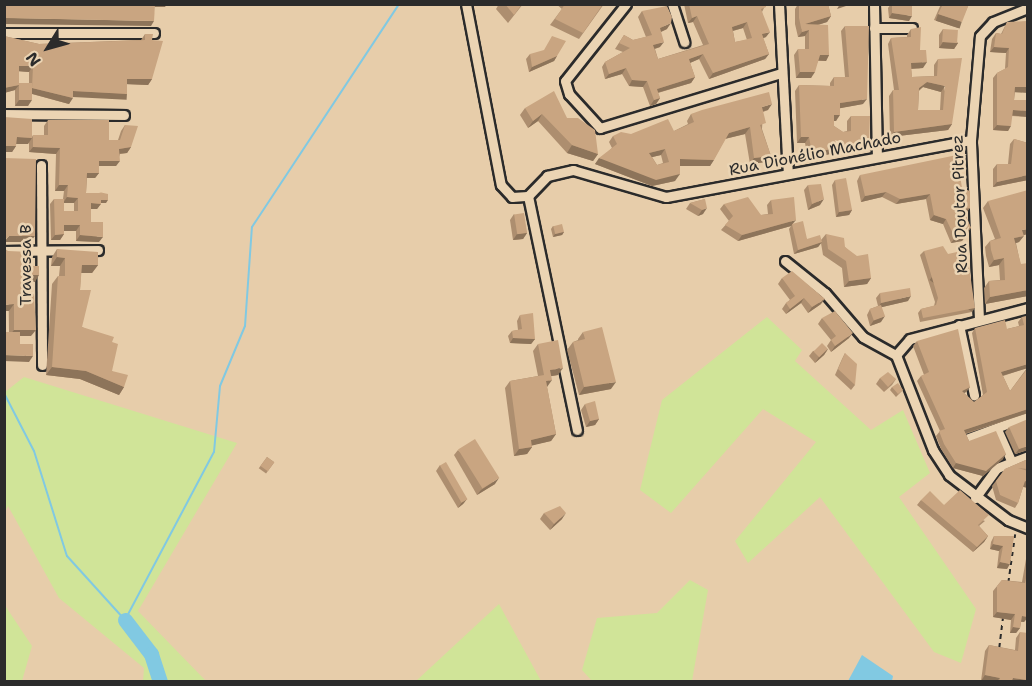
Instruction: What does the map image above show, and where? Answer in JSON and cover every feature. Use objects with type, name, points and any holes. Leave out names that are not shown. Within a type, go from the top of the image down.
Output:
[{"type":"street","points":[[466,4],[501,185],[512,197],[528,196],[577,430]]},
{"type":"street","points":[[626,4],[565,88],[593,123],[604,128],[781,73]]},
{"type":"street","points":[[672,4],[684,42]]},
{"type":"street","points":[[779,4],[788,174]]},
{"type":"street","points":[[874,4],[877,157]]},
{"type":"street","name":"Rua Doutor Pitrez","points":[[979,319],[971,140],[980,36],[993,22],[1028,8]]},
{"type":"street","points":[[874,28],[912,28]]},
{"type":"street","points":[[4,33],[154,33]]},
{"type":"street","points":[[4,114],[124,115]]},
{"type":"street","name":"Rua Dionélio Machado","points":[[528,196],[547,176],[573,170],[666,198],[971,140]]},
{"type":"street","name":"Travessa B","points":[[41,165],[42,365]]},
{"type":"street","points":[[4,250],[98,249]]},
{"type":"street","points":[[785,261],[825,293],[863,337],[896,355],[933,450],[949,475],[975,498],[1023,526]]},
{"type":"street","points":[[896,355],[910,339],[979,319],[1027,310]]},
{"type":"street","points":[[959,325],[974,394]]},
{"type":"street","points":[[966,439],[997,429],[1005,421],[1028,416]]},
{"type":"street","points":[[997,429],[1011,461]]},
{"type":"street","points":[[975,498],[996,468],[1028,456]]},
{"type":"path","points":[[1007,594],[1023,526]]},
{"type":"path","points":[[998,660],[1005,605]]},
{"type":"green space","points":[[767,317],[802,350],[795,361],[871,430],[903,410],[930,473],[899,497],[976,609],[961,663],[934,652],[820,497],[748,563],[735,541],[816,442],[763,409],[671,513],[640,490],[662,400]]},
{"type":"green space","points":[[24,377],[237,443],[138,611],[206,681],[143,681],[144,668],[59,598],[8,506],[5,512],[5,392]]},
{"type":"green space","points":[[690,580],[708,590],[692,681],[592,681],[582,670],[597,618],[657,613]]},
{"type":"green space","points":[[4,604],[32,646],[22,681],[5,681]]},
{"type":"green space","points":[[499,604],[541,681],[416,681]]},
{"type":"water","points":[[862,655],[893,676],[892,681],[848,681]]},
{"type":"building","points":[[4,4],[155,4],[154,21],[4,18]]},
{"type":"building","points":[[505,4],[522,4],[514,15]]},
{"type":"building","points":[[565,4],[603,4],[583,33],[555,19]]},
{"type":"building","points":[[689,4],[766,4],[766,7],[761,9],[770,32],[762,34],[769,54],[713,73],[703,54],[689,59],[695,77],[657,89],[660,98],[654,100],[647,81],[632,80],[626,68],[609,74],[605,62],[630,48],[619,43],[624,35],[633,40],[652,35],[642,11],[667,6],[672,17],[671,23],[660,28],[664,42],[653,45],[658,59],[709,44],[697,16],[692,18]],"holes":[[[747,22],[752,38],[735,42],[732,27]]]},
{"type":"building","points":[[799,4],[828,4],[831,16],[805,24],[828,25],[829,55],[820,55],[815,72],[800,72],[798,49],[809,49],[809,30],[802,32]]},
{"type":"building","points":[[892,4],[912,5],[912,16],[892,13]]},
{"type":"building","points":[[943,4],[969,4],[962,22],[938,14]]},
{"type":"building","points":[[1028,21],[1028,87],[1015,87],[1014,100],[1028,100],[1028,111],[1013,110],[1011,126],[997,125],[997,73],[1008,67],[1009,48],[994,47],[996,33],[1002,34],[1007,22]]},
{"type":"building","points":[[845,26],[869,26],[867,99],[840,103],[840,115],[834,115],[834,126],[843,132],[851,131],[851,116],[870,116],[869,141],[812,153],[809,137],[801,137],[799,85],[834,86],[834,77],[849,77]]},
{"type":"building","points":[[921,27],[920,50],[926,50],[927,62],[911,63],[912,77],[937,76],[938,59],[962,58],[952,124],[894,132],[893,90],[899,90],[891,38],[911,37],[911,29]],"holes":[[[927,82],[945,86],[943,110],[918,110],[919,88]]]},
{"type":"building","points":[[943,29],[958,30],[957,43],[942,42]]},
{"type":"building","points":[[145,34],[153,34],[152,40],[163,41],[152,79],[127,79],[127,94],[73,91],[73,98],[32,88],[33,66],[19,66],[19,85],[4,88],[4,36],[39,44],[145,40]]},
{"type":"building","points":[[552,36],[566,41],[557,56],[532,67],[530,54],[544,50]]},
{"type":"building","points":[[19,83],[32,83],[32,100],[19,100]]},
{"type":"building","points":[[554,91],[567,118],[578,118],[595,130],[598,154],[572,145],[542,114],[533,121],[525,108]]},
{"type":"building","points":[[769,92],[772,104],[762,107],[766,123],[760,125],[771,156],[754,158],[750,127],[729,133],[714,160],[680,159],[680,174],[656,180],[599,158],[617,144],[613,136],[621,132],[631,134],[668,119],[674,131],[694,122],[691,114]],"holes":[[[665,149],[669,162],[657,165],[649,153]]]},
{"type":"building","points":[[4,117],[32,119],[32,138],[17,137],[16,146],[4,146]]},
{"type":"building","points":[[48,120],[109,120],[109,140],[120,140],[125,125],[138,126],[131,147],[119,149],[120,161],[99,161],[99,173],[87,173],[86,193],[101,193],[101,204],[91,203],[91,222],[103,222],[103,237],[80,235],[80,225],[64,225],[64,234],[55,235],[54,199],[64,199],[64,211],[78,211],[78,198],[67,197],[68,185],[59,185],[60,148],[33,147],[33,135],[48,135]]},
{"type":"building","points":[[1014,139],[1028,143],[1028,175],[997,182],[997,164],[1011,164]]},
{"type":"building","points":[[957,155],[962,188],[970,191],[970,208],[963,209],[971,228],[965,229],[966,236],[955,238],[946,219],[934,215],[930,194],[900,199],[886,192],[865,196],[860,175]]},
{"type":"building","points":[[4,158],[36,159],[35,236],[9,236],[4,241]]},
{"type":"building","points":[[846,178],[852,210],[839,212],[835,180]]},
{"type":"building","points":[[821,184],[824,199],[812,204],[808,185]]},
{"type":"building","points":[[1028,190],[1028,229],[1022,230],[1024,236],[1014,238],[1021,264],[1028,263],[1028,290],[990,297],[989,281],[1005,280],[1004,258],[994,260],[991,250],[990,241],[1001,238],[988,201]]},
{"type":"building","points":[[99,192],[108,194],[108,200],[101,200]]},
{"type":"building","points":[[748,197],[761,215],[773,214],[771,200],[794,197],[796,220],[742,235],[725,225],[733,216],[724,204]]},
{"type":"building","points":[[705,199],[707,208],[702,210],[690,203]]},
{"type":"building","points":[[524,213],[527,233],[517,234],[514,215]]},
{"type":"building","points":[[803,221],[807,239],[820,235],[822,242],[798,250],[792,224]]},
{"type":"building","points":[[562,224],[564,232],[555,234],[553,226]]},
{"type":"building","points":[[826,234],[844,238],[845,247],[857,256],[868,254],[871,278],[849,281],[846,261],[828,249]]},
{"type":"building","points":[[943,246],[948,254],[957,252],[960,266],[969,266],[975,308],[923,318],[921,309],[936,305],[938,298],[924,251]]},
{"type":"building","points":[[4,248],[8,251],[31,252],[32,266],[39,266],[39,275],[25,275],[25,294],[34,294],[36,330],[14,330],[14,304],[4,305]]},
{"type":"building","points":[[57,249],[98,252],[98,265],[82,265],[80,290],[91,290],[82,327],[114,337],[112,342],[118,344],[112,371],[128,375],[124,387],[86,371],[52,367],[58,276],[65,276],[65,258],[57,257]]},
{"type":"building","points":[[792,271],[825,299],[812,307],[804,298],[790,309],[786,303],[795,296],[782,278]]},
{"type":"building","points":[[910,288],[911,296],[881,303],[880,293]]},
{"type":"building","points":[[881,305],[885,316],[874,320],[870,309]]},
{"type":"building","points":[[835,311],[853,333],[835,346],[831,340],[836,336],[822,318]]},
{"type":"building","points":[[533,313],[535,339],[513,338],[512,331],[522,329],[520,315]]},
{"type":"building","points":[[1028,316],[1028,364],[1001,372],[1010,391],[1028,368],[1028,409],[964,430],[969,441],[996,431],[1006,454],[986,471],[956,463],[944,444],[939,431],[945,429],[921,376],[929,372],[917,341],[958,329],[970,387],[962,391],[974,402],[987,392],[975,328],[1005,320],[1007,329],[1024,325],[1022,317]]},
{"type":"building","points":[[602,327],[616,382],[584,387],[573,342],[585,339],[583,332]]},
{"type":"building","points":[[4,332],[20,332],[20,344],[33,344],[33,356],[4,355]]},
{"type":"building","points":[[558,340],[563,368],[550,370],[552,380],[546,381],[556,434],[531,440],[532,447],[519,449],[510,381],[544,375],[538,344]]},
{"type":"building","points":[[822,343],[828,349],[819,357],[814,351]]},
{"type":"building","points":[[845,353],[857,364],[855,385],[838,369]]},
{"type":"building","points":[[888,372],[896,379],[888,387],[880,378]]},
{"type":"building","points":[[898,383],[903,390],[898,394],[892,387]]},
{"type":"building","points":[[595,401],[599,419],[590,421],[585,404]]},
{"type":"building","points":[[1028,419],[1028,446],[1019,449],[1009,427]]},
{"type":"building","points":[[475,439],[499,478],[482,489],[458,450]]},
{"type":"building","points":[[267,457],[274,462],[268,471],[261,466]]},
{"type":"building","points":[[1028,459],[1028,469],[1018,468],[1028,471],[1028,482],[1025,481],[1018,503],[1000,495],[996,481],[1005,469]]},
{"type":"building","points":[[446,462],[468,499],[461,503],[440,465]]},
{"type":"building","points":[[960,490],[989,515],[978,525],[988,536],[977,547],[921,500],[930,491],[944,505]]},
{"type":"building","points":[[560,506],[566,513],[554,524],[544,513]]},
{"type":"building","points":[[994,536],[1014,536],[1010,564],[1000,562],[1003,546],[993,544]]},
{"type":"building","points":[[1028,568],[1028,617],[1022,616],[1020,628],[1013,627],[1015,614],[997,612],[997,586],[1002,580],[1025,583]]},
{"type":"building","points":[[1020,632],[1028,633],[1027,680],[1013,678],[1012,681],[999,681],[1000,678],[985,675],[989,645],[1018,651]]},
{"type":"waterway","points":[[4,393],[34,451],[67,556],[125,620],[214,452],[220,386],[245,326],[252,227],[399,4]]},
{"type":"waterway","points":[[125,620],[151,654],[160,682]]}]
